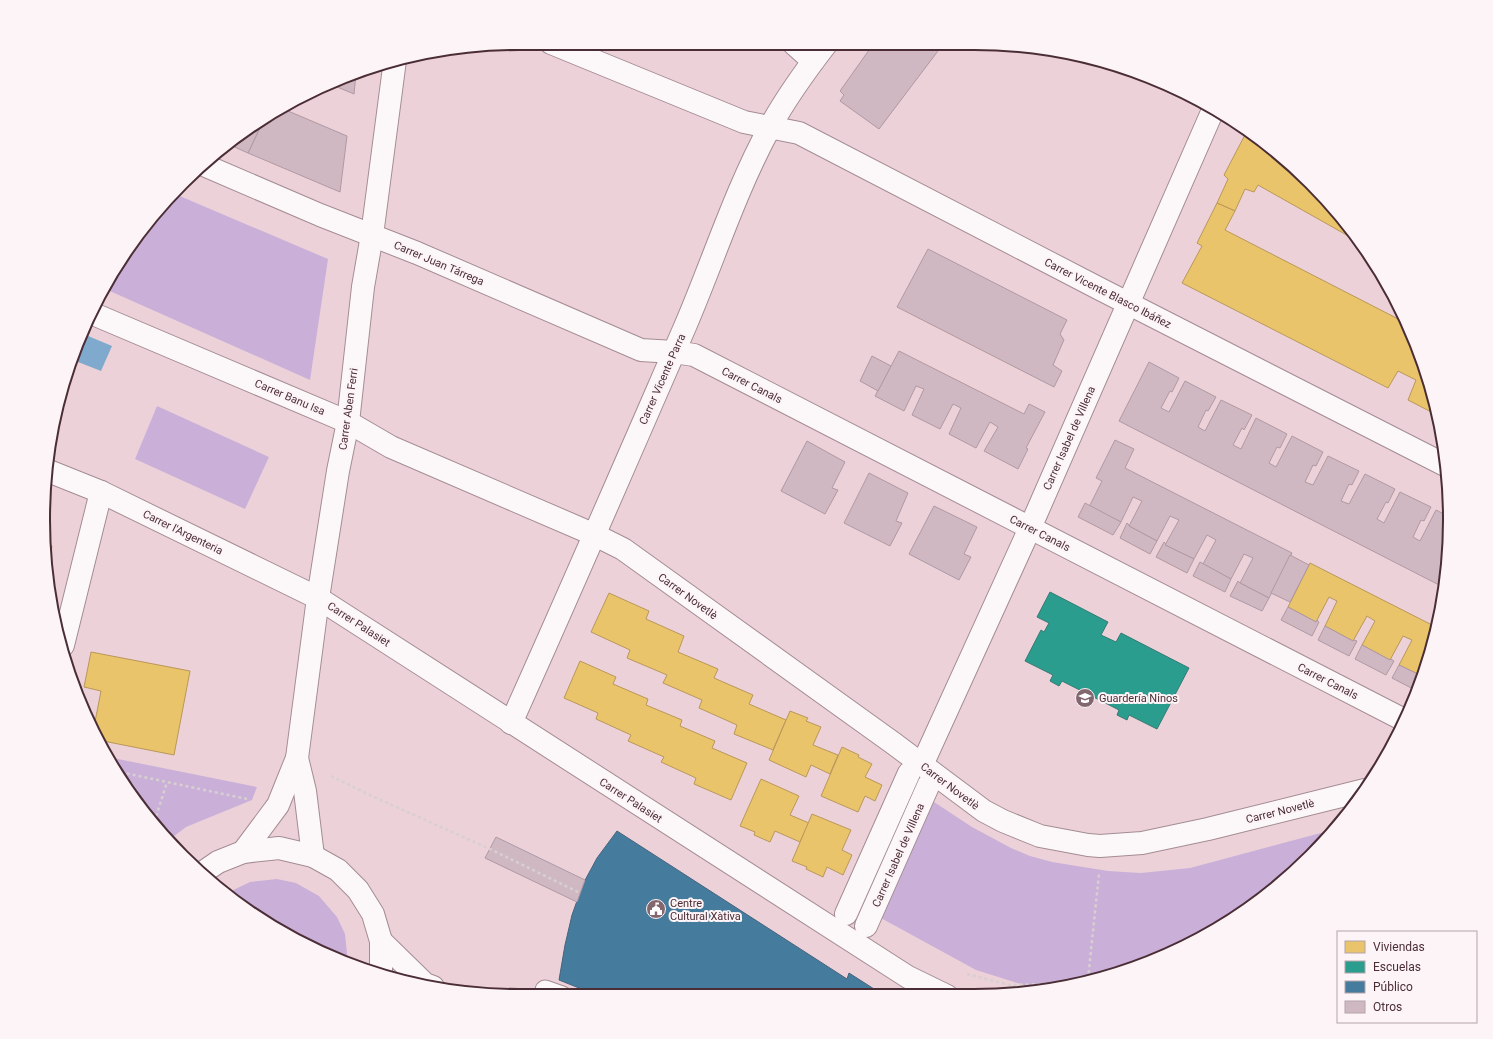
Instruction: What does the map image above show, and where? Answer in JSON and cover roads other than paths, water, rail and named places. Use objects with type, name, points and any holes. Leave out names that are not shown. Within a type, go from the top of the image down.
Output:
[{"type":"street","name":"Carrer Vicente Blasco Ibáñez","points":[[568,50],[744,122],[799,133],[1129,304],[1439,462]]},
{"type":"street","points":[[801,50],[813,61]]},
{"type":"street","name":"Carrer Vicente Parra","points":[[511,723],[595,535],[674,352],[751,164],[770,126],[822,50]]},
{"type":"street","name":"Carrer Aben Ferri","points":[[243,852],[278,805],[297,758],[318,598],[338,471],[348,422],[363,287],[372,235],[393,68]]},
{"type":"street","name":"Carrer Isabel de Villena","points":[[846,914],[920,774],[1129,304],[1211,115]]},
{"type":"street","name":"Carrer Juan Tárrega","points":[[210,167],[417,253],[641,350],[674,352]]},
{"type":"street","name":"Carrer Banu Isa","points":[[97,315],[348,422],[391,447],[595,535]]},
{"type":"street","name":"Carrer Canals","points":[[674,352],[694,355],[1398,720]]},
{"type":"street","name":"Carrer l'Argenteria","points":[[53,473],[101,492],[318,598]]},
{"type":"street","points":[[65,637],[101,492]]},
{"type":"street","name":"Carrer Novetlè","points":[[595,535],[623,549],[920,774],[1002,821],[1040,836],[1100,846],[1142,843],[1208,829],[1355,792]]},
{"type":"street","name":"Carrer Palasiet","points":[[318,598],[908,977],[933,989]]},
{"type":"street","name":"Carrer Aben Ferri","points":[[297,758],[305,791],[313,856]]},
{"type":"street","name":"Carrer Isabel de Villena","points":[[866,926],[920,774]]},
{"type":"street","points":[[207,869],[218,862],[243,852],[278,848],[313,856],[338,870],[358,890],[373,914],[381,942],[381,968]]},
{"type":"street","points":[[381,942],[418,978]]},
{"type":"water","points":[[88,336],[112,346],[101,371],[78,362]]},
{"type":"place","name":"Guardería Ninos","points":[[1085,698]]},
{"type":"place","name":"Centre Cultural Xàtiva","points":[[656,909]]}]
